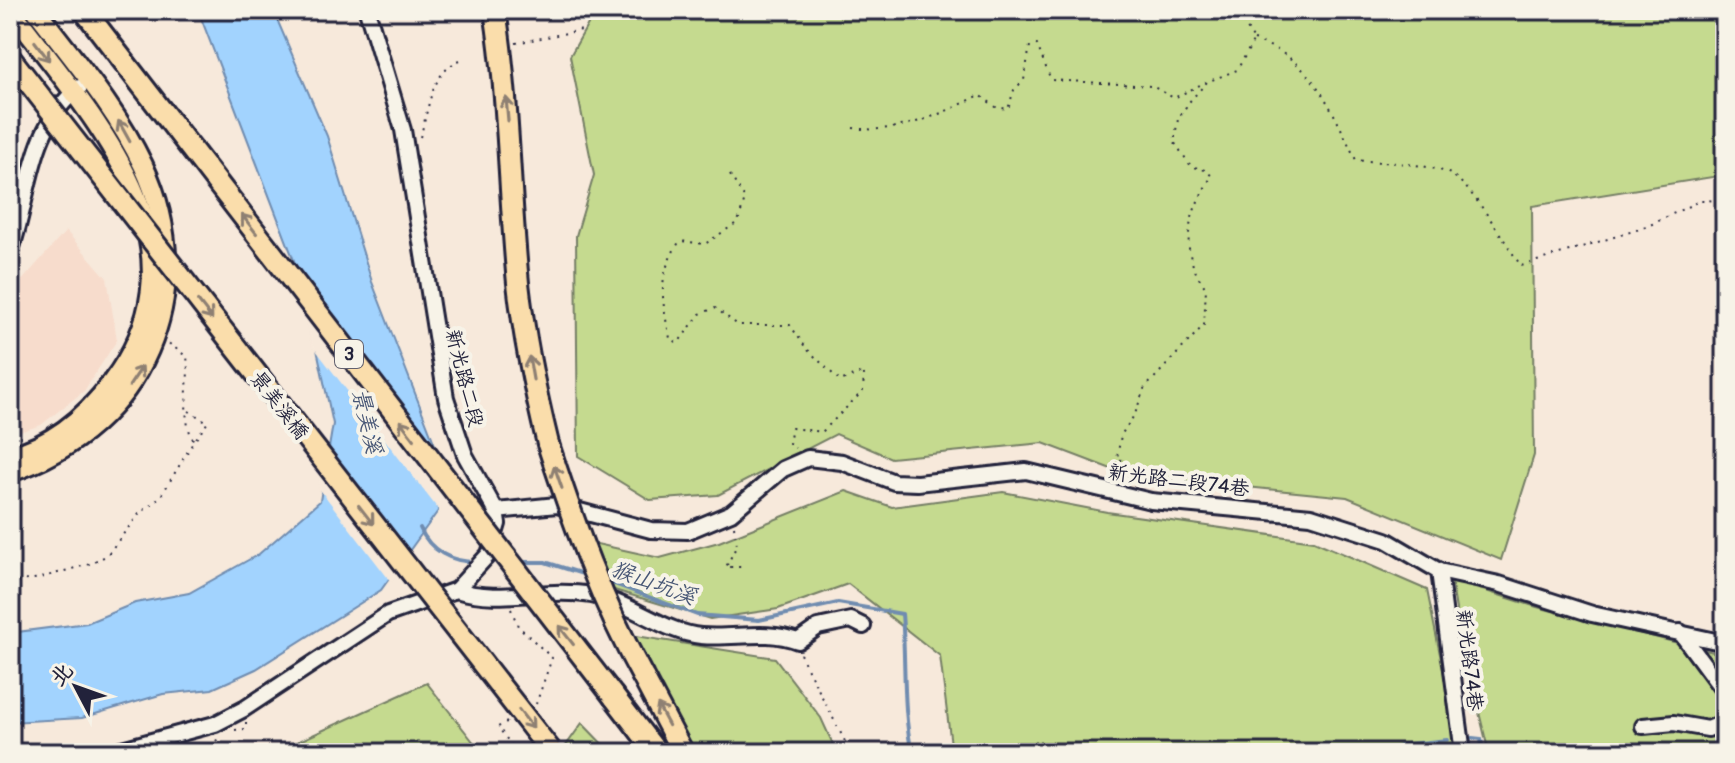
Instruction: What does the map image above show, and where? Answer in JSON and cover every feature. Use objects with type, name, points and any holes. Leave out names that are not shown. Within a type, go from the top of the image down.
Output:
[{"type":"highway","name":"3","points":[[84,10],[657,753]]},
{"type":"highway","points":[[495,10],[509,132],[518,285],[535,393],[548,444],[589,564],[683,753]]},
{"type":"highway","name":"景美溪橋","points":[[10,61],[551,752]]},
{"type":"main road","points":[[10,456],[45,442],[79,421],[101,397],[133,350],[148,302],[153,251],[142,205],[126,170],[73,92],[11,10]]},
{"type":"main road","points":[[10,472],[56,454],[103,418],[144,364],[156,336],[164,301],[166,263],[161,216],[144,166],[112,110],[36,10]]},
{"type":"street","name":"新光路二段","points":[[367,10],[403,130],[446,398],[465,455],[497,518]]},
{"type":"street","points":[[10,253],[36,147],[47,123],[73,92],[89,80]]},
{"type":"street","points":[[107,753],[215,724],[275,692],[388,614],[456,590],[489,554],[497,518],[557,505],[672,532],[711,524],[731,513],[783,469],[808,458]]},
{"type":"street","name":"新光路二段74巷","points":[[808,458],[842,462],[894,482],[917,483],[1026,471],[1151,501],[1311,516],[1386,540],[1439,571],[1499,584],[1592,614],[1725,643]]},
{"type":"street","name":"新光路74巷","points":[[1439,571],[1463,753]]},
{"type":"street","points":[[456,590],[476,596],[592,595],[630,606],[700,636],[777,633],[798,641],[818,627],[851,620],[863,626]]},
{"type":"street","points":[[1680,632],[1725,693]]},
{"type":"street","points":[[1643,726],[1674,723],[1708,729],[1725,722]]},
{"type":"path","points":[[1236,10],[1254,40],[1282,49],[1301,67],[1330,105],[1356,160],[1428,168],[1452,174],[1480,206],[1521,266],[1646,227],[1701,200],[1725,201]]},
{"type":"path","points":[[507,45],[582,30]]},
{"type":"path","points":[[853,128],[874,132],[938,115],[980,95],[996,107],[1008,109],[1014,90],[1024,80],[1030,46],[1037,45],[1051,80],[1152,86],[1174,98],[1237,70],[1254,40]]},
{"type":"path","points":[[418,142],[434,82],[449,65],[460,60]]},
{"type":"path","points":[[1120,492],[1128,463],[1117,458],[1121,435],[1135,414],[1144,389],[1204,325],[1206,288],[1193,271],[1187,246],[1198,198],[1212,176],[1191,166],[1174,142],[1178,119],[1207,82]]},
{"type":"path","points":[[730,175],[745,199],[738,222],[705,244],[680,241],[664,264],[663,307],[670,338],[678,343],[700,314],[715,308],[738,325],[790,325],[806,348],[840,381],[864,372],[863,391],[822,432],[792,428],[789,443],[808,458]]},
{"type":"path","points":[[156,336],[187,357],[188,431],[194,441]]},
{"type":"path","points":[[10,583],[93,563],[107,555],[139,514],[161,496],[208,422],[202,416],[187,411]]},
{"type":"path","points":[[731,513],[737,545],[726,567],[744,567]]},
{"type":"path","points":[[506,597],[518,626],[552,658],[538,703],[525,711]]},
{"type":"path","points":[[798,641],[800,656],[851,753]]},
{"type":"path","points":[[512,719],[498,727],[517,753]]},
{"type":"shaded area","points":[[66,231],[107,278],[117,340],[84,391],[41,425],[10,435],[10,294]]},
{"type":"green space","points":[[596,10],[1725,10],[1725,175],[1532,206],[1534,455],[1501,560],[1347,497],[1127,475],[1043,443],[891,458],[836,434],[718,495],[650,500],[578,456],[576,236],[594,175],[570,56]]},
{"type":"green space","points":[[846,491],[892,507],[1003,492],[1107,512],[1314,541],[1427,590],[1460,753],[952,753],[940,656],[848,584],[778,609],[710,619],[591,583],[579,540],[660,558],[719,542]]},
{"type":"green space","points":[[1451,580],[1537,607],[1725,655],[1725,753],[1489,753],[1461,639]]},
{"type":"green space","points":[[611,632],[775,658],[821,718],[837,753],[683,753]]},
{"type":"green space","points":[[427,683],[482,753],[273,753]]},
{"type":"green space","points":[[582,723],[610,753],[566,753],[563,750]]},
{"type":"water","name":"景美溪","points":[[198,10],[273,10],[327,136],[372,282],[435,445],[438,511],[381,590],[256,669],[212,689],[163,694],[82,718],[10,722],[10,633],[87,623],[135,603],[189,593],[259,554],[320,501],[333,424],[303,284]]},
{"type":"pier","points":[[299,285],[439,457],[441,513],[312,345]]},
{"type":"pier","points":[[326,443],[412,554],[391,582],[318,487]]},
{"type":"waterway","name":"猴山坑溪","points":[[420,528],[429,543],[442,554],[476,562]]},
{"type":"waterway","name":"猴山坑溪","points":[[521,562],[545,562],[586,575]]},
{"type":"waterway","name":"猴山坑溪","points":[[606,581],[697,615],[759,620],[838,603],[902,614],[905,701],[912,753]]},
{"type":"waterway","points":[[1472,738],[1481,739],[1483,753]]},
{"type":"waterway","points":[[1383,753],[1402,745],[1447,740]]}]
